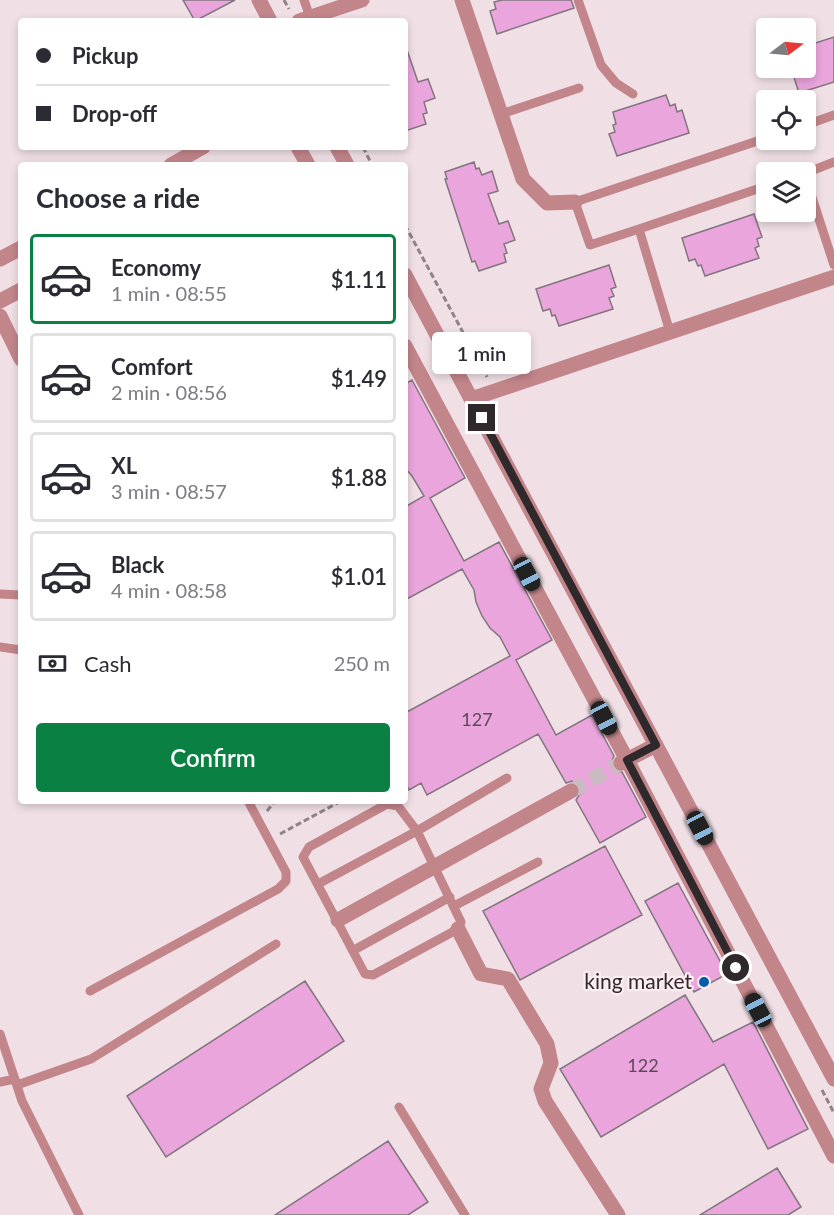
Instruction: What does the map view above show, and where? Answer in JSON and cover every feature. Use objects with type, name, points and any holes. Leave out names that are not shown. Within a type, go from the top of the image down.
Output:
[{"type":"street","points":[[259,0],[268,18]]},
{"type":"street","points":[[307,18],[362,0]]},
{"type":"street","points":[[462,0],[523,179],[547,203],[576,202]]},
{"type":"street","points":[[176,162],[198,150]]},
{"type":"street","points":[[0,259],[18,250]]},
{"type":"street","points":[[471,399],[834,277]]},
{"type":"street","points":[[408,281],[834,1079]]},
{"type":"street","points":[[0,301],[18,292]]},
{"type":"street","points":[[0,316],[16,336]]},
{"type":"street","points":[[408,352],[834,1155]]},
{"type":"street","points":[[624,762],[656,745]]},
{"type":"street","points":[[338,920],[571,791]]},
{"type":"street","points":[[458,929],[481,974],[508,979],[547,1044],[552,1063],[541,1089],[545,1101],[618,1215]]},
{"type":"lane","points":[[304,0],[304,18]]},
{"type":"lane","points":[[578,0],[602,65],[616,83],[633,94]]},
{"type":"lane","points":[[501,114],[579,88]]},
{"type":"lane","points":[[816,121],[834,115]]},
{"type":"lane","points":[[756,141],[576,202],[590,245],[756,189]]},
{"type":"lane","points":[[816,168],[834,162]]},
{"type":"lane","points":[[816,210],[834,265]]},
{"type":"lane","points":[[639,229],[670,332]]},
{"type":"lane","points":[[0,594],[18,595]]},
{"type":"lane","points":[[0,647],[18,650]]},
{"type":"lane","points":[[318,884],[417,831],[507,778]]},
{"type":"lane","points":[[90,991],[278,888],[286,881],[286,872],[250,804]]},
{"type":"lane","points":[[387,804],[398,806],[417,831],[461,922],[458,929],[373,975],[365,974],[303,857],[309,847],[387,804]]},
{"type":"lane","points":[[354,950],[452,901],[538,862]]},
{"type":"lane","points":[[0,1082],[16,1082],[91,1059],[276,944]]},
{"type":"lane","points":[[0,1034],[22,1101],[79,1215]]},
{"type":"lane","points":[[399,1107],[465,1215]]},
{"type":"path","points":[[408,231],[494,391]]},
{"type":"path","points":[[266,812],[273,804]]},
{"type":"path","points":[[274,827],[278,835],[335,804]]},
{"type":"path","points":[[263,807],[270,820]]},
{"type":"building","points":[[183,0],[235,0],[201,18],[193,18]]},
{"type":"building","points":[[571,0],[574,8],[497,34],[490,11],[496,9],[494,2]]},
{"type":"building","points":[[834,37],[834,82],[809,90],[798,90],[794,78],[816,78],[816,43]]},
{"type":"building","points":[[408,53],[418,82],[428,79],[435,98],[424,102],[427,113],[423,114],[426,124],[408,130]]},
{"type":"building","points":[[666,95],[670,106],[675,104],[677,112],[682,110],[689,133],[617,156],[609,134],[615,132],[613,112]]},
{"type":"building","points":[[474,162],[476,169],[479,168],[482,175],[492,171],[498,191],[488,194],[499,224],[508,221],[515,240],[504,244],[507,253],[504,254],[506,262],[479,271],[475,261],[472,262],[445,179],[447,179],[445,172]]},
{"type":"building","points":[[754,214],[762,237],[757,239],[759,246],[755,248],[759,258],[705,276],[701,265],[698,266],[695,259],[689,261],[682,238]]},
{"type":"building","points":[[609,265],[616,287],[611,289],[614,296],[609,298],[613,309],[559,326],[550,309],[543,311],[536,289]]},
{"type":"building","points":[[412,380],[465,478],[430,498],[464,561],[499,542],[552,640],[516,660],[556,735],[592,715],[614,756],[611,762],[613,768],[622,772],[646,817],[600,843],[576,800],[581,792],[579,786],[572,781],[566,783],[538,734],[427,795],[421,783],[409,790],[408,788],[408,711],[510,656],[500,637],[482,616],[474,590],[462,569],[408,598],[408,505],[424,496],[408,471],[408,382]]},
{"type":"building","points":[[605,846],[642,915],[520,980],[483,911]]},
{"type":"building","points":[[678,883],[727,974],[694,992],[645,901]]},
{"type":"building","points":[[305,981],[344,1041],[166,1157],[127,1096]]},
{"type":"building","points":[[685,995],[713,1042],[753,1022],[808,1129],[768,1149],[724,1064],[601,1137],[560,1069]]},
{"type":"building","points":[[388,1141],[428,1202],[408,1215],[275,1215]]},
{"type":"building","points":[[777,1168],[801,1207],[788,1215],[700,1215]]},
{"type":"tunnel","points":[[571,791],[621,763]]},
{"type":"place","name":"king market","points":[[704,982]]},
{"type":"route","points":[[482,418],[656,745],[627,760],[736,968]]}]
